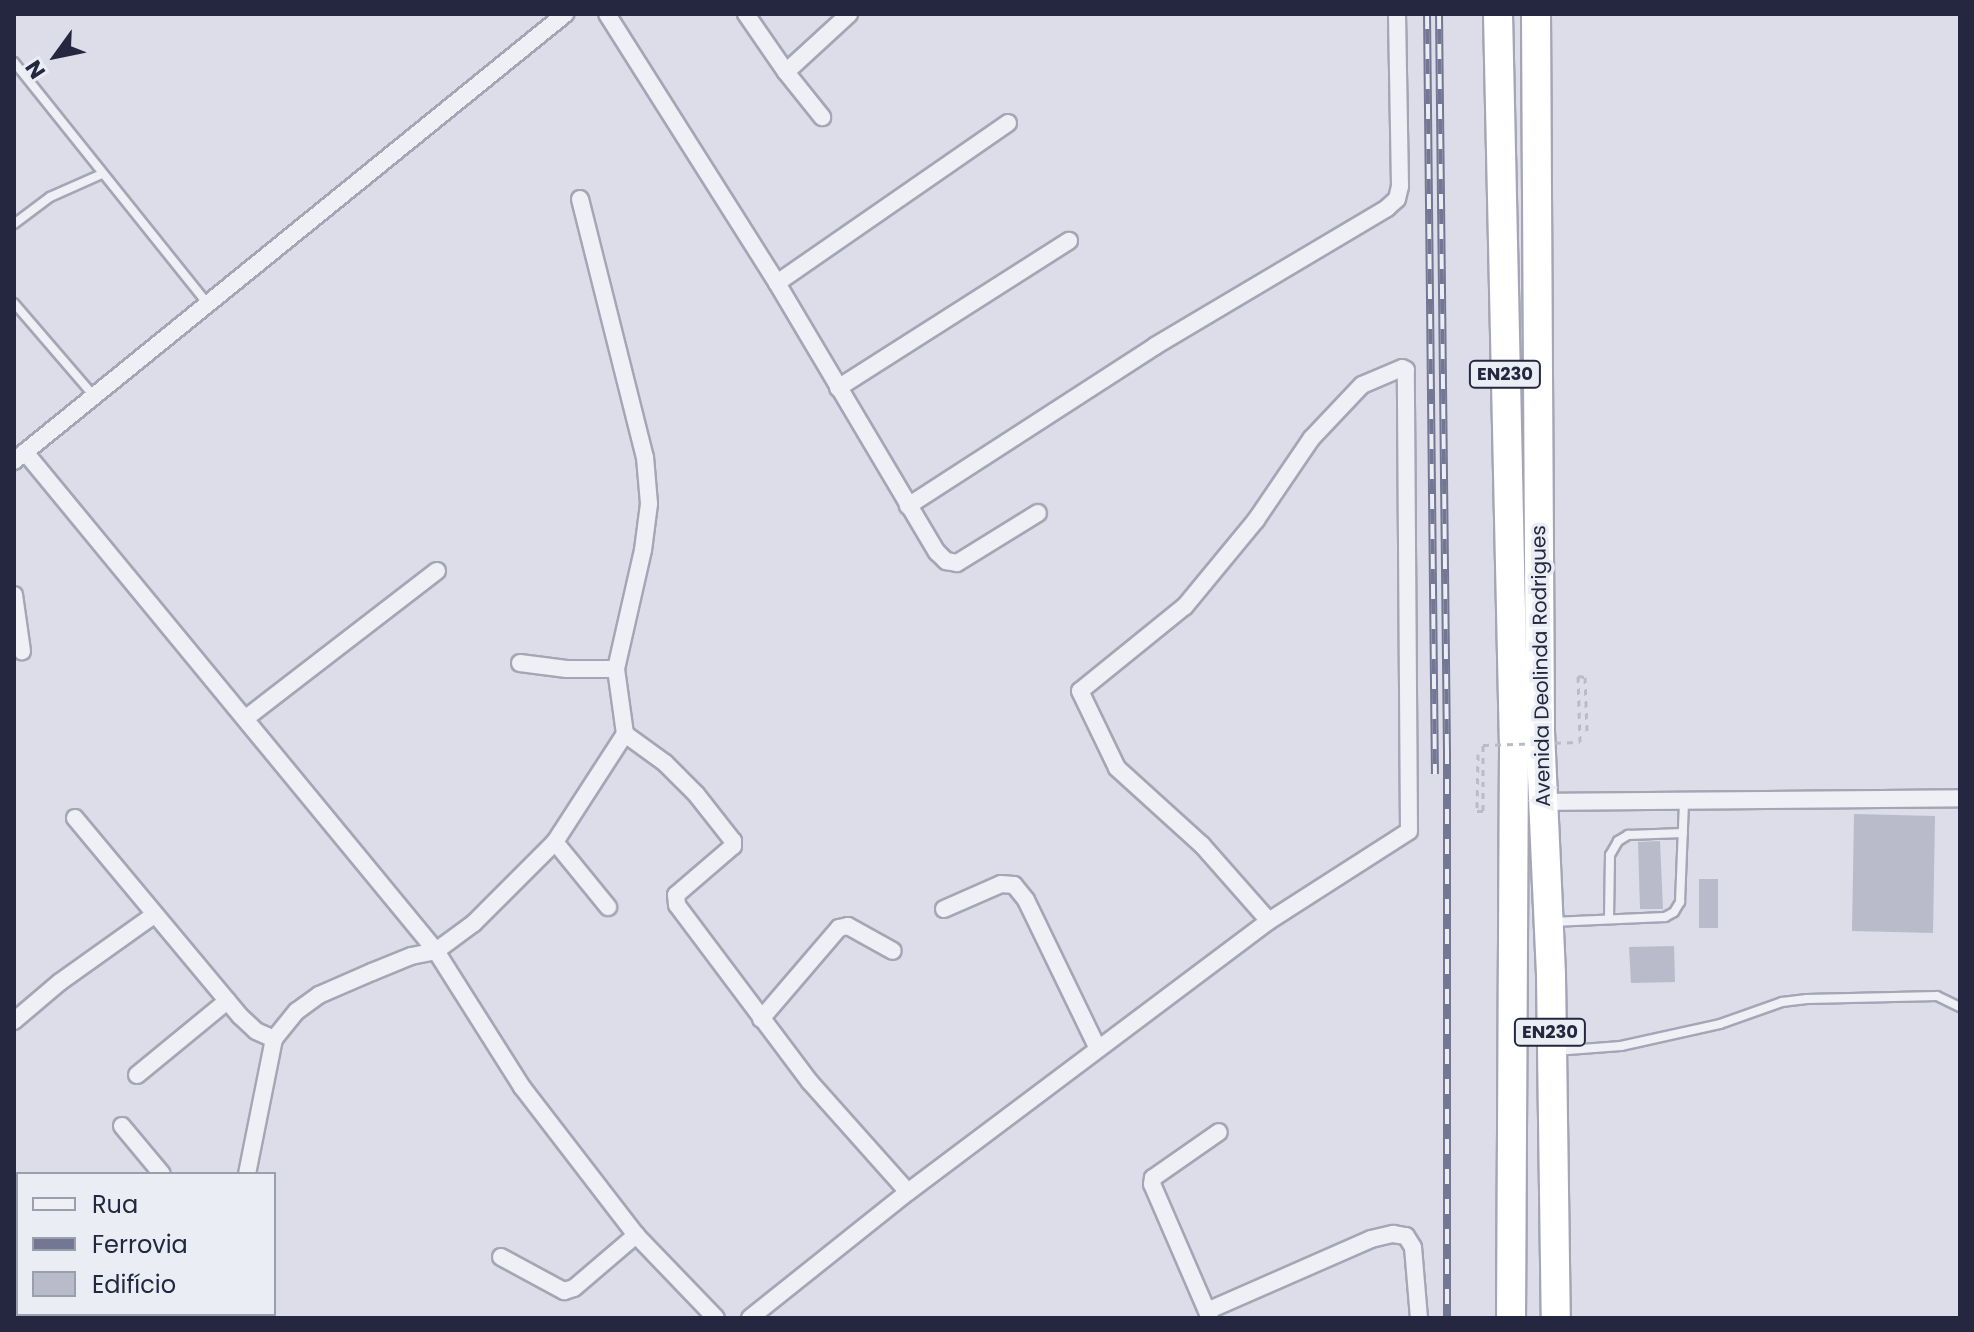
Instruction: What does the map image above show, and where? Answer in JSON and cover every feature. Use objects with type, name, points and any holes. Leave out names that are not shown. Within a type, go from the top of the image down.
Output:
[{"type":"highway","name":"Avenida Deolinda Rodrigues","points":[[1498,14],[1514,749],[1511,1318]]},
{"type":"highway","name":"Avenida Deolinda Rodrigues","points":[[1536,14],[1541,802],[1548,922],[1556,1318]]},
{"type":"street","points":[[565,14],[20,456],[246,718],[436,951],[522,1087],[636,1235],[716,1318]]},
{"type":"street","points":[[607,14],[777,283],[937,552],[946,561],[957,563],[1038,513]]},
{"type":"street","points":[[746,14],[822,117]]},
{"type":"street","points":[[786,72],[849,14]]},
{"type":"street","points":[[908,506],[1155,346],[1387,208],[1397,199],[1400,186],[1397,14]]},
{"type":"street","points":[[777,283],[1008,123]]},
{"type":"street","points":[[247,1172],[274,1039],[297,1011],[319,995],[411,956],[436,951],[504,896],[555,842],[625,734],[616,669],[643,550],[649,504],[646,473],[610,306],[580,199]]},
{"type":"street","points":[[838,388],[1069,241]]},
{"type":"street","points":[[750,1318],[908,1192],[1269,921],[1404,838],[1409,831],[1406,370],[1402,368],[1362,385],[1311,439],[1256,520],[1185,606],[1080,691],[1117,768],[1202,845],[1269,921]]},
{"type":"street","points":[[246,718],[437,571]]},
{"type":"street","points":[[14,595],[22,651]]},
{"type":"street","points":[[520,663],[567,669],[616,669]]},
{"type":"street","points":[[625,734],[665,763],[731,836],[733,846],[676,895],[677,905],[810,1082],[908,1192]]},
{"type":"street","points":[[1541,802],[1960,798]]},
{"type":"street","points":[[75,818],[227,1001],[256,1031],[274,1039]]},
{"type":"street","points":[[555,842],[608,907]]},
{"type":"street","points":[[944,909],[1001,884],[1014,885],[1026,900],[1098,1049]]},
{"type":"street","points":[[14,1021],[60,982],[154,915]]},
{"type":"street","points":[[761,1019],[839,928],[848,926],[893,951]]},
{"type":"street","points":[[137,1075],[227,1001]]},
{"type":"street","points":[[122,1126],[160,1172]]},
{"type":"street","points":[[1219,1132],[1153,1178],[1152,1184],[1208,1314],[1371,1239],[1393,1234],[1406,1236],[1413,1247],[1419,1318]]},
{"type":"street","points":[[501,1257],[564,1291],[574,1288],[636,1235]]},
{"type":"lane","points":[[14,62],[207,303]]},
{"type":"lane","points":[[14,224],[50,197],[102,174]]},
{"type":"lane","points":[[14,303],[93,395]]},
{"type":"lane","points":[[1548,922],[1665,917],[1674,912],[1680,902],[1684,801]]},
{"type":"lane","points":[[1609,919],[1610,855],[1618,841],[1628,835],[1683,833]]},
{"type":"lane","points":[[1550,1051],[1621,1046],[1720,1024],[1782,1002],[1807,999],[1937,996],[1960,1007]]},
{"type":"path","points":[[1478,754],[1477,811],[1483,811],[1483,745],[1580,742],[1578,676],[1585,677],[1587,732]]},
{"type":"building","points":[[1854,814],[1935,816],[1933,933],[1852,931]]},
{"type":"building","points":[[1660,841],[1663,909],[1640,909],[1638,842]]},
{"type":"building","points":[[1699,879],[1718,879],[1718,928],[1699,928]]},
{"type":"building","points":[[1674,946],[1675,982],[1631,983],[1629,947]]},
{"type":"railway","points":[[1427,14],[1435,774]]},
{"type":"railway","points":[[1439,14],[1447,749],[1447,1318]]}]
